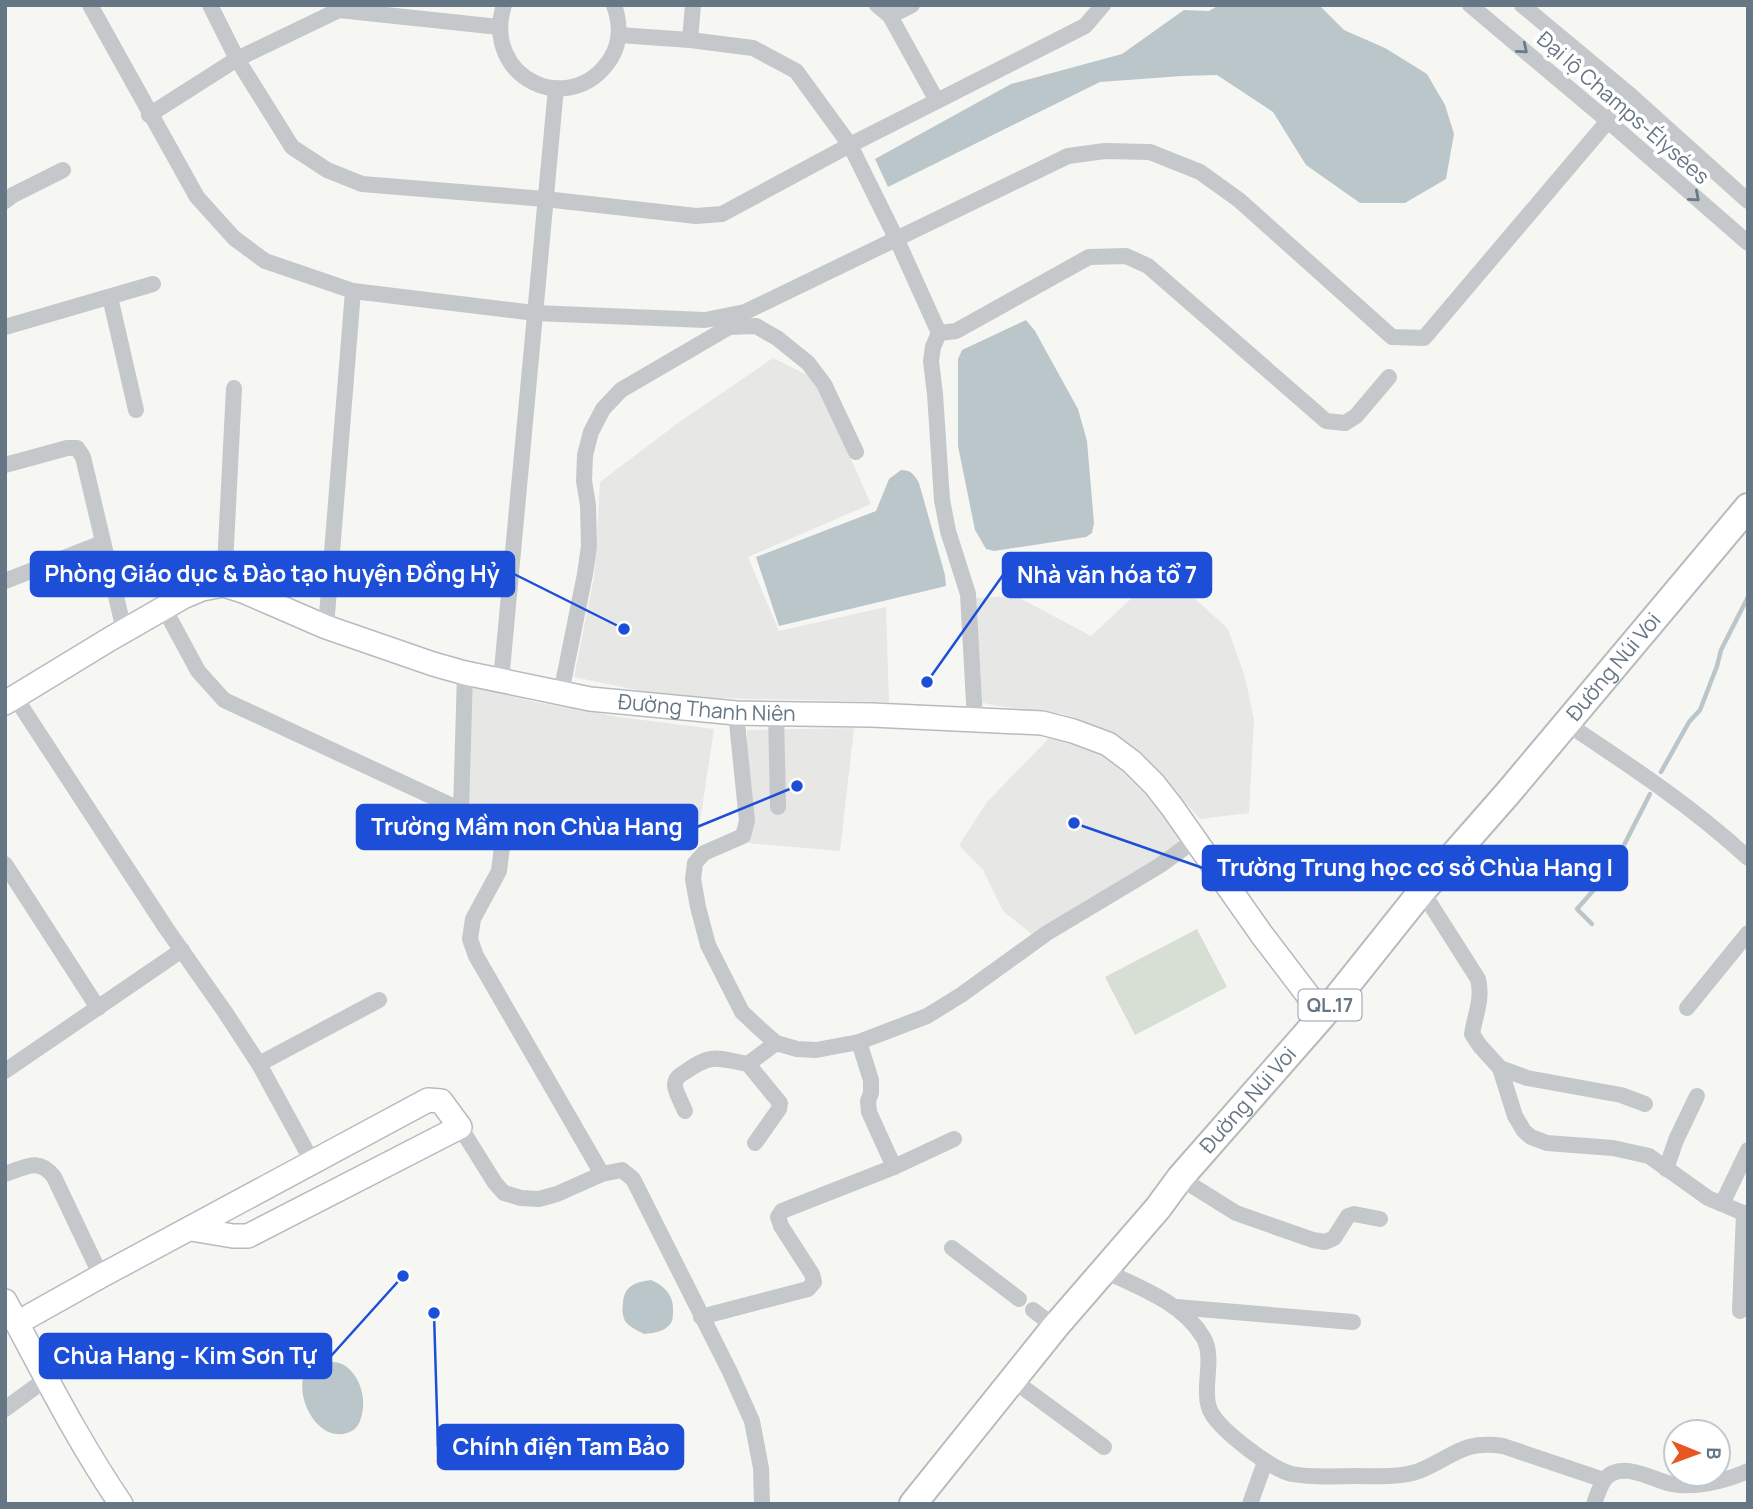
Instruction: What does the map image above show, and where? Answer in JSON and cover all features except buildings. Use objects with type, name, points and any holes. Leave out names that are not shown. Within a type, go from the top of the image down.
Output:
[{"type":"main road","name":"Đường Núi Voi","points":[[923,1500],[1013,1380],[1103,1269],[1323,1015],[1422,891],[1508,793],[1748,507]]},
{"type":"street","points":[[90,5],[197,197],[234,238],[265,261],[354,292],[535,313],[705,320],[745,312],[1068,156],[1104,151],[1150,152],[1200,172],[1239,200],[1392,337],[1424,338],[1630,96]]},
{"type":"street","points":[[210,5],[237,59],[292,147],[327,170],[362,184],[545,199],[696,216],[722,214],[850,145],[1085,26],[1103,5]]},
{"type":"street","points":[[504,5],[499,27],[502,46],[509,62],[530,80],[556,88],[573,87],[590,80],[604,68],[614,53],[619,35],[618,16],[614,5]]},
{"type":"street","points":[[690,40],[693,5]]},
{"type":"street","points":[[877,5],[890,16],[937,101]]},
{"type":"street","points":[[890,16],[912,5]]},
{"type":"street","name":"Đại lộ Champs-Élysées","points":[[1470,5],[1748,243]]},
{"type":"street","name":"Đại lộ Champs-Élysées","points":[[1522,5],[1748,201]]},
{"type":"street","points":[[149,115],[237,59],[339,8],[444,13],[499,27]]},
{"type":"street","points":[[619,35],[753,48],[796,71],[850,145],[939,333],[930,361],[935,394],[942,500],[948,531],[968,594],[975,720]]},
{"type":"street","points":[[501,681],[556,88]]},
{"type":"street","points":[[5,201],[64,170]]},
{"type":"street","points":[[939,333],[956,331],[1089,257],[1126,256],[1147,266],[1326,421],[1345,423],[1356,416],[1389,377]]},
{"type":"street","points":[[5,327],[153,284]]},
{"type":"street","points":[[326,627],[354,292]]},
{"type":"street","points":[[110,297],[136,410]]},
{"type":"street","points":[[561,693],[589,546],[589,505],[584,481],[585,455],[591,432],[603,409],[621,390],[729,327],[756,326],[777,338],[808,363],[824,384],[856,452]]},
{"type":"street","points":[[234,388],[224,585],[202,589],[183,597],[10,700],[258,1064],[313,1163]]},
{"type":"street","points":[[5,466],[67,448],[77,448],[83,457],[124,630]]},
{"type":"street","points":[[5,581],[103,544]]},
{"type":"street","name":"Đường Thanh Niên","points":[[224,585],[326,627],[433,664],[590,699],[736,713],[872,715],[1042,723],[1108,744],[1132,762],[1154,784],[1269,945],[1323,1015]]},
{"type":"street","points":[[164,608],[198,671],[224,701],[461,810],[482,821],[496,833],[502,847],[499,871],[473,919],[470,939],[475,957],[602,1174]]},
{"type":"street","points":[[461,810],[465,673]]},
{"type":"street","points":[[736,713],[747,821],[743,836],[704,853],[695,863],[693,879],[708,945],[742,1012],[776,1043],[796,1049],[816,1050],[859,1042],[927,1016],[1047,933],[1159,866],[1195,840]]},
{"type":"street","points":[[776,713],[778,807]]},
{"type":"street","points":[[1566,723],[1661,787],[1748,858]]},
{"type":"street","points":[[5,864],[99,1008]]},
{"type":"street","points":[[1422,891],[1478,979],[1480,1003],[1472,1034],[1500,1068],[1515,1116],[1531,1137],[1547,1143],[1613,1148],[1649,1156],[1708,1198],[1746,1214],[1740,1311]]},
{"type":"street","points":[[1686,1008],[1748,933]]},
{"type":"street","points":[[5,1071],[182,950]]},
{"type":"street","points":[[258,1064],[379,1000]]},
{"type":"street","points":[[859,1042],[871,1080],[869,1112],[894,1167]]},
{"type":"street","points":[[748,1065],[776,1043]]},
{"type":"street","points":[[685,1111],[675,1084],[677,1077],[699,1062],[709,1059],[748,1065],[780,1103],[779,1109],[755,1143]]},
{"type":"street","points":[[1500,1068],[1527,1078],[1621,1095],[1645,1104]]},
{"type":"street","points":[[1666,1169],[1676,1140],[1697,1096]]},
{"type":"street","points":[[17,1324],[428,1100],[442,1101],[504,1193],[539,1199],[602,1174],[622,1170],[633,1179],[752,1421],[761,1468],[762,1504]]},
{"type":"street","points":[[191,1229],[248,1236],[460,1127]]},
{"type":"street","points":[[701,1317],[808,1289],[814,1282],[812,1274],[781,1226],[778,1217],[782,1211],[894,1167],[954,1139]]},
{"type":"street","points":[[1722,1205],[1748,1150]]},
{"type":"street","points":[[5,1174],[33,1165],[47,1168],[54,1177],[101,1276]]},
{"type":"street","points":[[1180,1178],[1236,1213],[1313,1240],[1325,1242],[1334,1238],[1348,1216],[1354,1214],[1380,1219]]},
{"type":"street","points":[[952,1248],[1019,1299]]},
{"type":"street","points":[[1103,1269],[1176,1307],[1195,1324],[1206,1340],[1207,1396],[1211,1412],[1220,1425],[1265,1462],[1291,1474],[1401,1475],[1418,1471],[1469,1446],[1486,1444],[1503,1446],[1604,1480]]},
{"type":"street","points":[[5,1301],[98,1471],[121,1504]]},
{"type":"street","points":[[1176,1307],[1353,1322]]},
{"type":"street","points":[[1033,1310],[1055,1327]]},
{"type":"street","points":[[5,1409],[47,1379]]},
{"type":"street","points":[[1013,1380],[1104,1447]]},
{"type":"street","points":[[1250,1504],[1265,1462]]},
{"type":"street","points":[[1595,1503],[1604,1480],[1621,1471],[1638,1472],[1673,1484],[1696,1485],[1748,1471]]},
{"type":"shaded area","points":[[1219,5],[1319,5],[1344,30],[1385,48],[1427,74],[1445,105],[1454,134],[1446,179],[1405,203],[1360,203],[1306,165],[1273,112],[1217,75],[1100,82],[888,187],[875,159],[1011,84],[1122,54],[1184,10],[1209,11]]},
{"type":"shaded area","points":[[1026,320],[1035,331],[1078,409],[1087,441],[1094,523],[1092,533],[1086,537],[994,551],[986,549],[975,530],[958,446],[958,359],[962,350]]},
{"type":"shaded area","points":[[773,358],[815,379],[871,504],[748,557],[779,631],[886,607],[889,702],[670,697],[574,677],[594,577],[600,482],[678,423]]},
{"type":"shaded area","points":[[901,470],[912,473],[919,483],[946,586],[779,626],[756,557],[876,511],[889,479]]},
{"type":"shaded area","points":[[1163,569],[1228,629],[1245,677],[1254,720],[1249,813],[1200,819],[1154,768],[1094,727],[1063,714],[997,706],[966,699],[961,599],[1016,596],[1091,636]]},
{"type":"shaded area","points":[[472,687],[619,717],[714,729],[700,821],[506,823],[489,817],[461,799]]},
{"type":"shaded area","points":[[854,728],[840,851],[747,843],[747,730]]},
{"type":"shaded area","points":[[1051,736],[1123,761],[1185,841],[1033,935],[1003,911],[983,870],[959,845],[987,802]]},
{"type":"shaded area","points":[[1197,929],[1227,987],[1135,1035],[1105,977]]},
{"type":"shaded area","points":[[651,1280],[664,1288],[670,1296],[673,1317],[666,1328],[644,1334],[625,1321],[624,1297],[628,1289],[635,1284]]},
{"type":"shaded area","points":[[328,1361],[342,1364],[355,1375],[363,1396],[360,1421],[356,1428],[347,1433],[335,1434],[325,1430],[309,1412],[304,1400],[303,1377],[308,1369]]},
{"type":"waterway","points":[[1661,772],[1689,722],[1700,710],[1721,650],[1748,597]]},
{"type":"waterway","points":[[1592,924],[1577,909],[1600,883],[1622,849],[1650,794]]},
{"type":"place","name":"Phòng Giáo dục & Đào tạo huyện Đồng Hỷ","points":[[624,629]]},
{"type":"place","name":"Nhà văn hóa tổ 7","points":[[927,682]]},
{"type":"place","name":"Trường Mầm non Chùa Hang","points":[[797,786]]},
{"type":"place","name":"Trường Trung học cơ sở Chùa Hang I","points":[[1074,823]]},
{"type":"place","name":"Chùa Hang - Kim Sơn Tự","points":[[403,1276]]},
{"type":"place","name":"Chính điện Tam Bảo","points":[[434,1313]]}]
